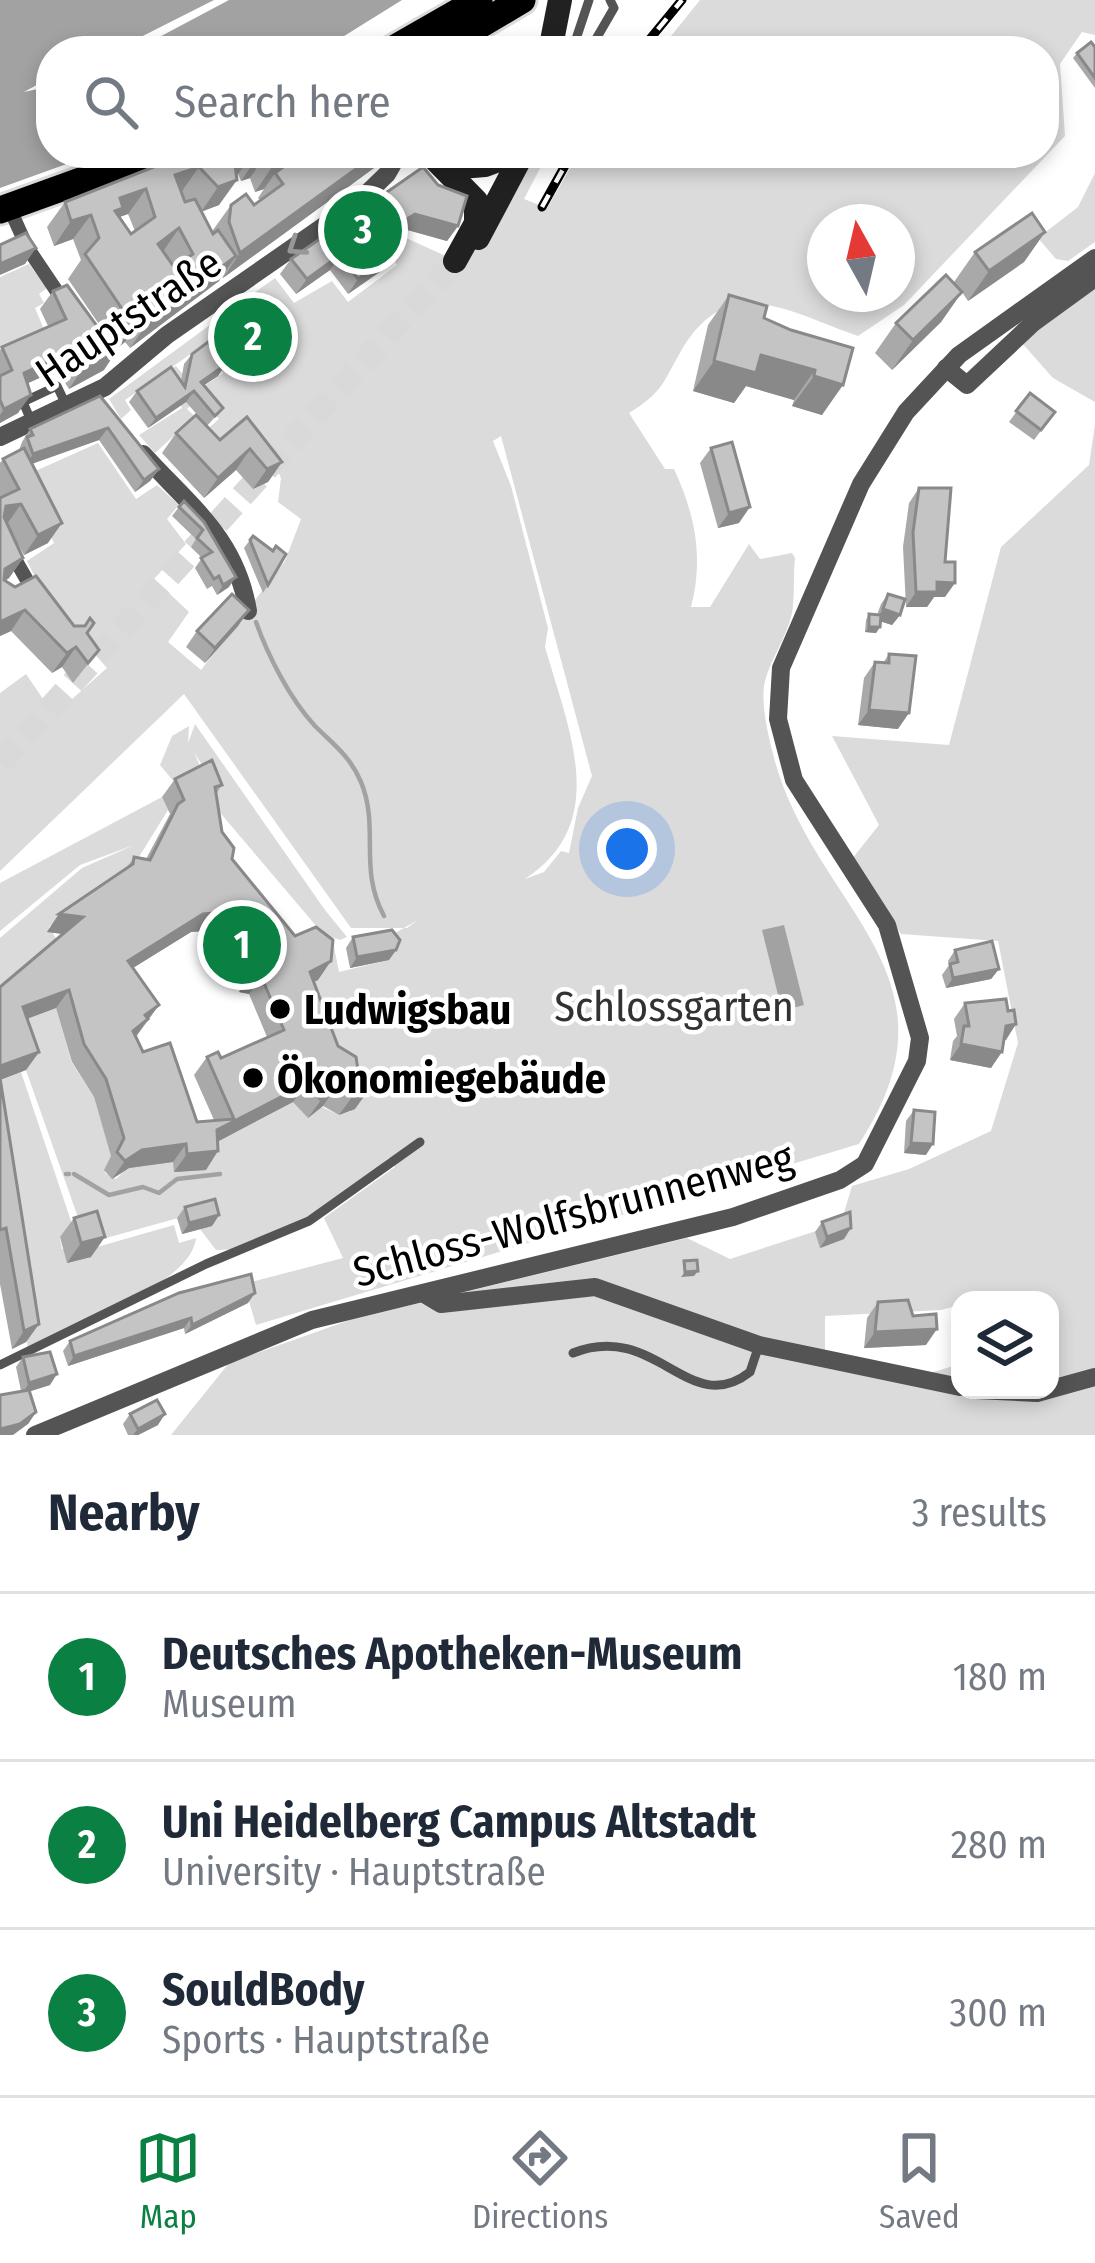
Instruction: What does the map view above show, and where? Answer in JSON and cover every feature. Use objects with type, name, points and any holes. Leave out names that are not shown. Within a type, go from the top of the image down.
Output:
[{"type":"main road","points":[[435,36],[479,0]]},
{"type":"main road","points":[[442,36],[522,0]]},
{"type":"main road","points":[[553,36],[560,0]]},
{"type":"main road","points":[[5,208],[116,168]]},
{"type":"main road","points":[[446,168],[472,194],[477,210],[471,236],[455,261],[480,236],[513,168]]},
{"type":"street","name":"Hauptstraße","points":[[0,437],[103,400],[114,368],[357,203],[386,168]]},
{"type":"street","points":[[5,208],[73,316]]},
{"type":"street","name":"Schloss-Wolfsbrunnenweg","points":[[35,1435],[301,1324],[748,1212],[849,1176],[874,1152],[916,1061],[918,1028],[887,926],[794,780],[776,695],[784,657],[862,484],[896,425],[946,368],[1095,258]]},
{"type":"street","points":[[946,368],[967,385],[1033,323],[1095,278]]},
{"type":"street","points":[[129,438],[222,538],[241,569],[246,609]]},
{"type":"street","points":[[0,533],[19,586],[46,609]]},
{"type":"street","points":[[426,1295],[441,1304],[595,1287],[759,1345],[951,1385]]},
{"type":"street","points":[[1059,1387],[1095,1377]]},
{"type":"lane","points":[[577,36],[590,0]]},
{"type":"lane","points":[[598,36],[614,8],[610,0]]},
{"type":"lane","points":[[0,1366],[206,1264],[309,1221],[420,1142]]},
{"type":"lane","points":[[573,1353],[622,1344],[692,1381],[717,1386],[750,1372],[759,1345]]},
{"type":"green space","points":[[700,0],[1095,0],[1095,35],[1082,32],[1060,64],[1065,136],[1059,142],[1059,36],[671,36]]},
{"type":"green space","name":"Schlossgarten","points":[[519,168],[540,168],[524,199],[547,208],[570,168],[1035,168],[915,293],[915,204],[807,204],[807,312],[894,312],[858,336],[761,304],[739,304],[719,311],[699,326],[655,393],[629,413],[665,469],[674,469],[687,503],[697,554],[691,607],[710,607],[749,544],[760,559],[792,553],[795,558],[792,613],[764,689],[769,737],[792,808],[873,943],[891,986],[898,1032],[889,1084],[859,1144],[256,1325],[244,1284],[343,1258],[324,1218],[395,1167],[389,1158],[308,1218],[263,1242],[216,1250],[200,1229],[212,1225],[207,1210],[88,1243],[90,1249],[174,1225],[179,1243],[196,1238],[189,1255],[152,1289],[28,1349],[0,1199],[0,1080],[21,1072],[75,1233],[60,1238],[62,1249],[87,1243],[10,1025],[56,1008],[72,1063],[94,1097],[112,1157],[105,1173],[116,1179],[127,1168],[173,1162],[204,1149],[295,1101],[308,1117],[322,1107],[339,1115],[351,1111],[314,984],[321,975],[321,943],[334,947],[339,972],[389,960],[397,947],[395,933],[404,928],[351,928],[184,694],[0,871],[0,693],[26,674],[54,715],[107,668],[46,599],[27,561],[54,543],[22,477],[98,443],[136,499],[157,485],[179,505],[167,519],[186,544],[154,579],[189,612],[168,642],[201,670],[285,561],[301,519],[278,502],[281,478],[267,448],[208,453],[196,439],[219,419],[200,397],[187,409],[204,425],[181,429],[155,453],[139,435],[182,408],[165,372],[176,366],[197,391],[223,373],[202,346],[125,400],[131,410],[121,419],[109,399],[229,311],[236,320],[218,336],[243,370],[282,342],[260,308],[241,320],[233,308],[275,278],[294,303],[332,281],[348,302],[397,265],[388,247],[404,237],[450,258]],"holes":[[[501,436],[592,776],[578,808],[569,853],[561,851],[544,872],[525,879],[552,856],[568,831],[576,774],[545,647],[548,628],[511,486],[493,441]]]},
{"type":"green space","points":[[1095,173],[1095,242],[1068,261],[1056,259],[1038,238],[1078,207]]},
{"type":"green space","points":[[29,264],[47,288],[39,294],[44,303],[35,308],[46,334],[0,355],[0,277]]},
{"type":"green space","points":[[1095,283],[1095,402],[1053,378],[1021,342]]},
{"type":"green space","points":[[1095,424],[1095,1435],[171,1435],[229,1363],[350,1320],[687,1238],[730,1259],[841,1223],[852,1186],[909,1169],[991,1131],[1018,1043],[998,941],[901,934],[852,859],[879,825],[832,736],[949,745],[1001,547],[1089,465]],"holes":[[[951,1291],[1059,1291],[1059,1399],[951,1399],[951,1367],[930,1373],[825,1355],[825,1316],[941,1310],[951,1307]]]},
{"type":"green space","points":[[195,724],[347,937],[340,940],[323,934],[211,802],[208,775],[194,752],[204,775],[175,783],[160,765],[172,736],[189,726],[188,743]]},
{"type":"green space","points":[[162,797],[168,810],[137,860],[49,927],[59,943],[0,994],[0,938],[82,868],[134,845],[80,865],[0,931],[0,883]]},
{"type":"shaded area","points":[[0,0],[214,0],[143,36],[36,36],[36,85],[24,92],[36,89],[36,168],[55,168],[0,188]]},
{"type":"shaded area","points":[[229,0],[402,0],[344,36],[161,36]]},
{"type":"shaded area","points":[[784,925],[804,1005],[782,1011],[762,930]]},
{"type":"building","points":[[1091,42],[1095,47],[1095,78],[1077,53]]},
{"type":"building","points":[[151,168],[196,168],[175,175],[185,202],[195,199],[213,234],[218,230],[236,256],[147,324],[142,317],[133,325],[85,254],[99,238],[91,215],[71,221],[65,202]],"holes":[[[146,189],[155,217],[131,234],[115,211],[123,208],[120,198]],[[179,228],[193,254],[174,267],[158,244]]]},
{"type":"building","points":[[200,168],[235,168],[237,180],[218,187]]},
{"type":"building","points":[[282,168],[357,168],[240,253],[229,222],[231,205],[246,194],[254,205],[283,184],[275,173]]},
{"type":"building","points":[[422,168],[438,185],[467,196],[458,226],[415,214],[389,230],[402,248],[358,279],[340,255],[307,279],[291,259]]},
{"type":"building","points":[[1032,213],[1045,232],[989,271],[975,252]]},
{"type":"building","points":[[26,233],[36,248],[0,264],[0,245]]},
{"type":"building","points":[[946,275],[962,292],[913,340],[896,323],[907,312],[915,312],[915,305]]},
{"type":"building","points":[[67,285],[116,352],[81,371],[70,352],[24,373],[31,395],[4,409],[0,376],[12,370],[2,347],[66,319],[53,291]]},
{"type":"building","points":[[729,295],[767,306],[764,318],[791,330],[853,348],[843,385],[814,376],[815,370],[761,355],[756,373],[714,361]]},
{"type":"building","points":[[266,301],[286,330],[254,352],[249,344],[243,348],[234,335],[239,331],[236,318]]},
{"type":"building","points":[[208,342],[225,365],[201,382],[223,408],[215,416],[194,391],[156,418],[137,391],[171,367],[185,387],[192,354]]},
{"type":"building","points":[[1030,393],[1055,412],[1041,430],[1016,411]]},
{"type":"building","points":[[100,396],[159,469],[144,480],[108,428],[33,454],[27,437],[33,435],[30,429]]},
{"type":"building","points":[[196,415],[220,440],[247,417],[282,462],[267,469],[250,449],[218,478],[176,433]]},
{"type":"building","points":[[732,442],[750,507],[729,513],[711,448]]},
{"type":"building","points":[[24,448],[62,523],[38,535],[21,504],[6,506],[4,517],[23,558],[5,569],[4,580],[15,587],[36,576],[74,626],[85,626],[90,618],[94,623],[87,633],[99,650],[88,663],[76,647],[67,653],[25,610],[0,622],[0,498],[19,489],[3,459]]},
{"type":"building","points":[[919,488],[951,488],[945,562],[955,562],[955,583],[937,582],[937,592],[916,592],[913,532]]},
{"type":"building","points":[[184,501],[204,522],[236,577],[223,585],[201,558],[212,552],[197,538],[203,530],[179,507]]},
{"type":"building","points":[[253,536],[286,554],[268,585],[250,540]]},
{"type":"building","points":[[232,594],[249,610],[215,648],[197,631]]},
{"type":"building","points":[[888,594],[905,599],[900,615],[883,609]]},
{"type":"building","points":[[869,614],[881,615],[880,627],[869,627]]},
{"type":"building","points":[[889,654],[916,656],[909,713],[869,710],[875,662],[889,663]]},
{"type":"building","points":[[212,760],[222,785],[215,787],[222,832],[234,848],[232,859],[295,936],[316,927],[333,940],[331,961],[310,972],[338,1046],[356,1057],[360,1083],[368,1091],[352,1097],[335,1088],[321,1100],[306,1084],[217,1130],[218,1151],[187,1154],[186,1144],[142,1150],[125,1161],[117,1152],[124,1138],[106,1079],[84,1044],[69,990],[23,1007],[39,1052],[0,1066],[0,987],[83,917],[59,914],[133,864],[134,857],[150,860],[184,800],[175,779]],"holes":[[[239,911],[222,927],[234,947],[245,951],[255,967],[252,974],[261,976],[284,1030],[221,1058],[218,1052],[207,1057],[234,1119],[197,1122],[170,1043],[143,1052],[133,1031],[159,1005],[128,961],[203,914]]]},
{"type":"building","points":[[392,930],[400,940],[396,950],[357,957],[353,937]]},
{"type":"building","points":[[992,941],[999,969],[953,978],[950,964],[958,962],[955,950]]},
{"type":"building","points":[[1006,999],[1016,1024],[1006,1026],[1002,1052],[961,1044],[964,1026],[969,1026],[965,1003]]},
{"type":"building","points":[[0,1078],[39,1324],[24,1331],[6,1228],[0,1230]]},
{"type":"building","points":[[914,1110],[935,1112],[933,1144],[911,1143]]},
{"type":"building","points":[[215,1199],[219,1215],[189,1223],[185,1207]]},
{"type":"building","points":[[97,1211],[105,1237],[81,1243],[74,1218]]},
{"type":"building","points":[[850,1212],[851,1228],[827,1237],[822,1222]]},
{"type":"building","points":[[697,1260],[698,1271],[685,1272],[684,1261]]},
{"type":"building","points":[[251,1274],[255,1293],[192,1325],[191,1318],[74,1356],[70,1341],[179,1293]]},
{"type":"building","points":[[908,1300],[913,1316],[936,1314],[937,1329],[875,1332],[878,1302]]},
{"type":"building","points":[[50,1352],[57,1374],[29,1383],[23,1357]]},
{"type":"building","points":[[29,1390],[36,1412],[20,1424],[0,1429],[0,1395]]},
{"type":"building","points":[[157,1400],[165,1414],[138,1429],[130,1414]]},
{"type":"waterway","points":[[256,622],[297,703],[347,758],[361,782],[369,816],[372,881],[384,916]]},
{"type":"waterway","points":[[74,1174],[109,1195],[143,1187],[159,1193],[177,1179],[220,1174]]},
{"type":"tunnel","points":[[0,763],[455,261]]},
{"type":"railway","points":[[652,36],[682,0]]},
{"type":"railway","points":[[542,207],[564,168]]},
{"type":"place","name":"SouldBody","points":[[363,230]]},
{"type":"place","name":"Uni Heidelberg Campus Altstadt","points":[[253,337]]},
{"type":"place","name":"Deutsches Apotheken-Museum","points":[[242,945]]},
{"type":"place","name":"Ludwigsbau","points":[[280,1009]]},
{"type":"place","name":"Ökonomiegebäude","points":[[253,1078]]}]
